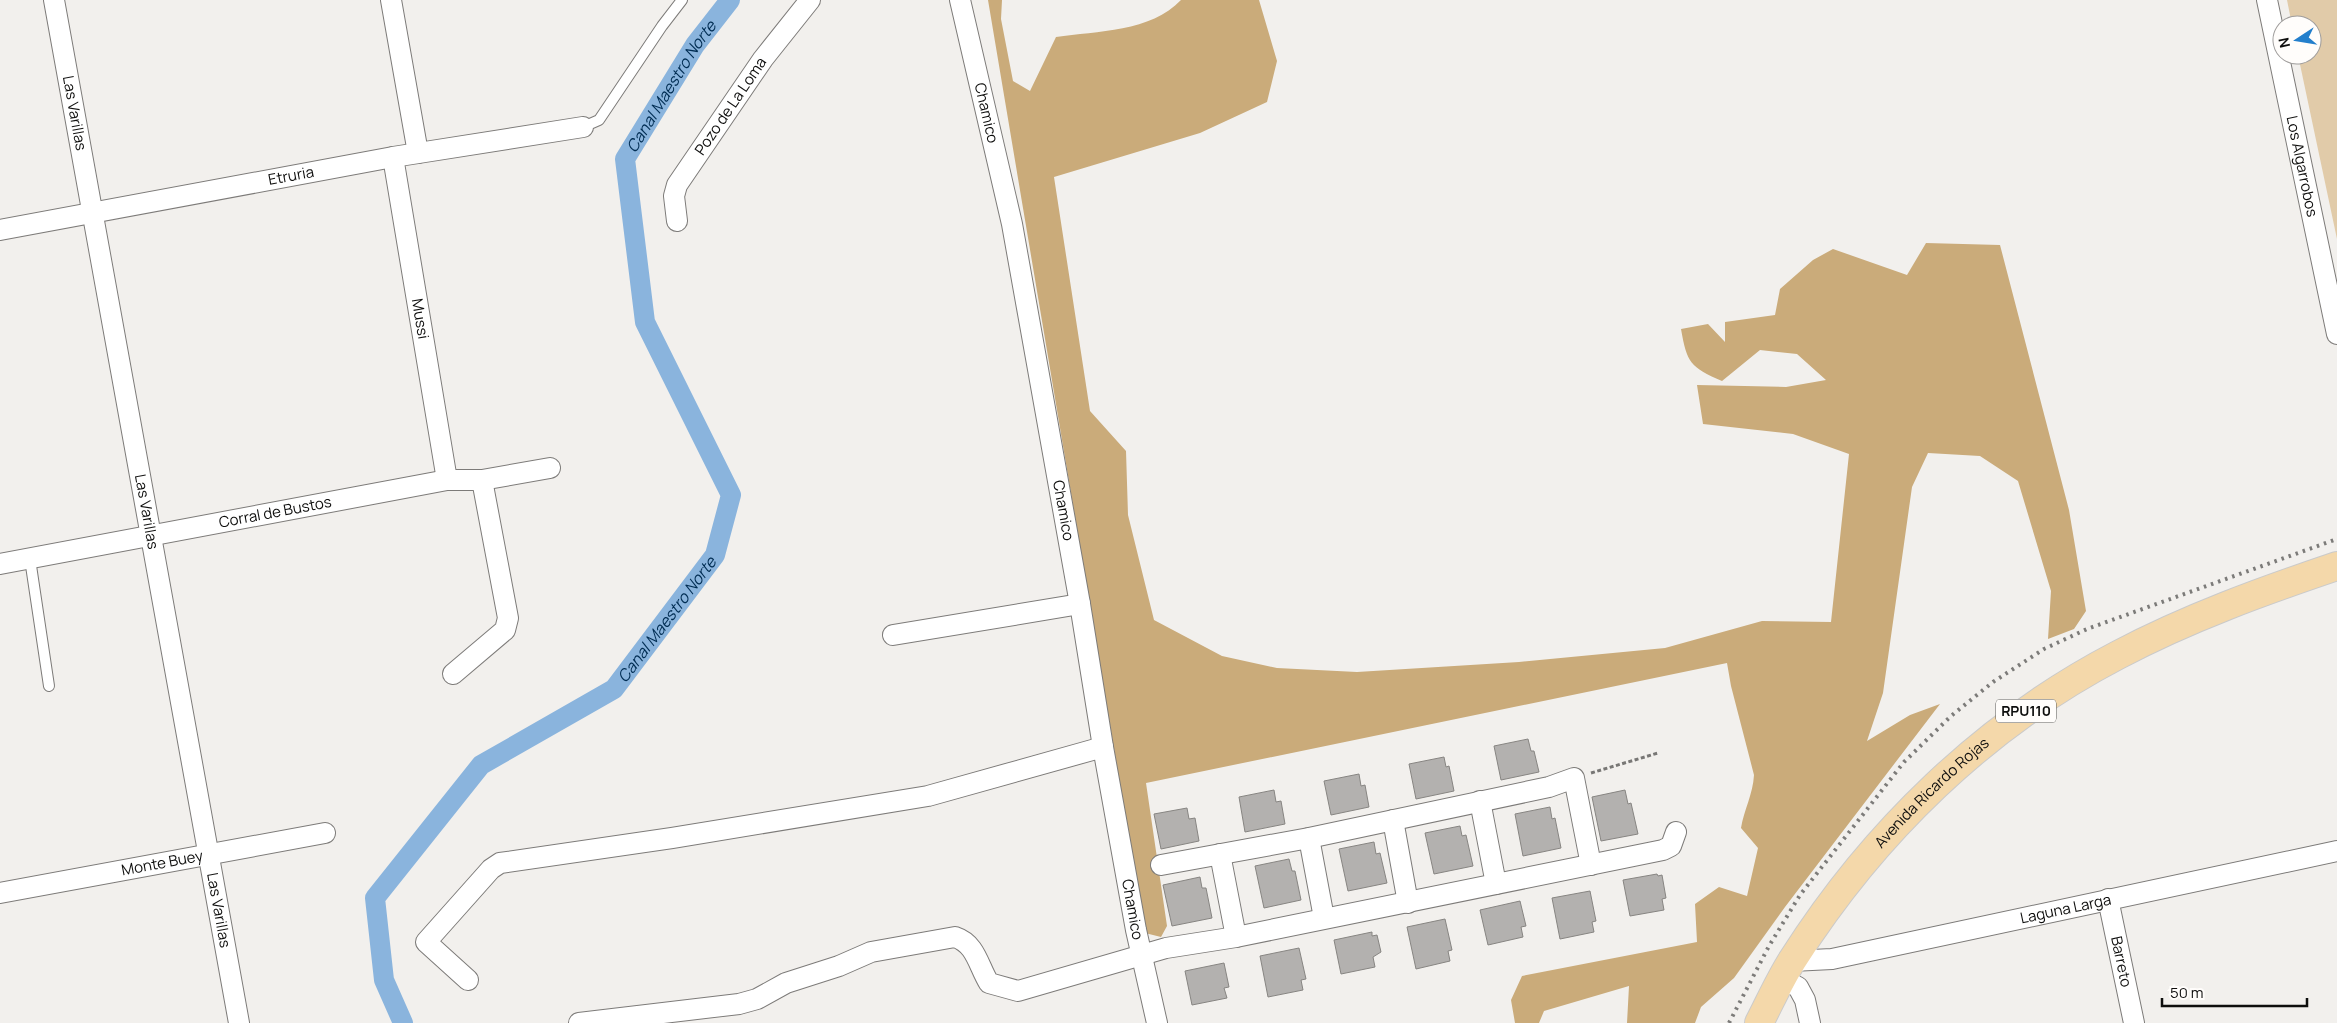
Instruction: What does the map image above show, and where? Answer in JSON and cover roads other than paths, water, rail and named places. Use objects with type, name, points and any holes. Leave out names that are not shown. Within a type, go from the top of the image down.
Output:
[{"type":"main road","name":"Avenida Ricardo Rojas","points":[[1759,1023],[1787,970],[1846,885],[1915,806],[1980,746],[2034,706],[2088,672],[2149,639],[2221,608],[2337,566]]},
{"type":"street","name":"Las Varillas","points":[[54,0],[239,1023]]},
{"type":"street","points":[[391,0],[418,153]]},
{"type":"street","name":"Pozo de La Loma","points":[[677,221],[674,196],[677,185],[764,59],[810,0]]},
{"type":"street","name":"Chamico","points":[[960,0],[1012,224],[1080,604],[1103,747],[1157,1023]]},
{"type":"street","name":"Los Algarrobos","points":[[2267,0],[2337,334]]},
{"type":"street","name":"Etruria","points":[[0,230],[393,157],[583,127]]},
{"type":"street","name":"Mussi","points":[[393,157],[447,480]]},
{"type":"street","name":"Corral de Bustos","points":[[0,564],[447,480],[482,480],[550,468]]},
{"type":"street","points":[[453,674],[505,630],[508,618],[482,480]]},
{"type":"street","points":[[893,635],[1080,604]]},
{"type":"street","points":[[468,980],[426,942],[490,869],[500,862],[672,838],[928,796],[1103,747]]},
{"type":"street","points":[[1162,865],[1310,838],[1548,787],[1574,778],[1591,865]]},
{"type":"street","points":[[1480,801],[1496,884]]},
{"type":"street","points":[[1393,820],[1408,902]]},
{"type":"street","points":[[579,1023],[739,1004],[757,998],[786,982],[839,966],[871,952],[955,937],[966,941],[973,950],[989,984],[1018,991],[1166,948],[1236,937],[1663,850],[1671,846],[1676,832]]},
{"type":"street","name":"Monte Buey","points":[[0,893],[325,833]]},
{"type":"street","points":[[1310,838],[1324,918]]},
{"type":"street","name":"Laguna Larga","points":[[1787,970],[2108,899],[2337,851]]},
{"type":"street","points":[[1220,854],[1236,937]]},
{"type":"street","name":"Barreto","points":[[2108,899],[2134,1023]]},
{"type":"street","points":[[1787,970],[1804,1000],[1810,1023]]},
{"type":"lane","points":[[583,127],[598,120],[682,0]]},
{"type":"lane","points":[[30,559],[49,686]]},
{"type":"waterway","name":"Canal Maestro Norte","points":[[403,1023],[384,980],[375,898],[481,765],[614,689],[715,555],[731,495],[645,322],[625,159],[695,45],[730,0]]},
{"type":"railway","points":[[1729,1023],[1769,946],[1800,895],[1904,762],[1951,716],[1993,682],[2044,649],[2087,629],[2337,539]]}]
